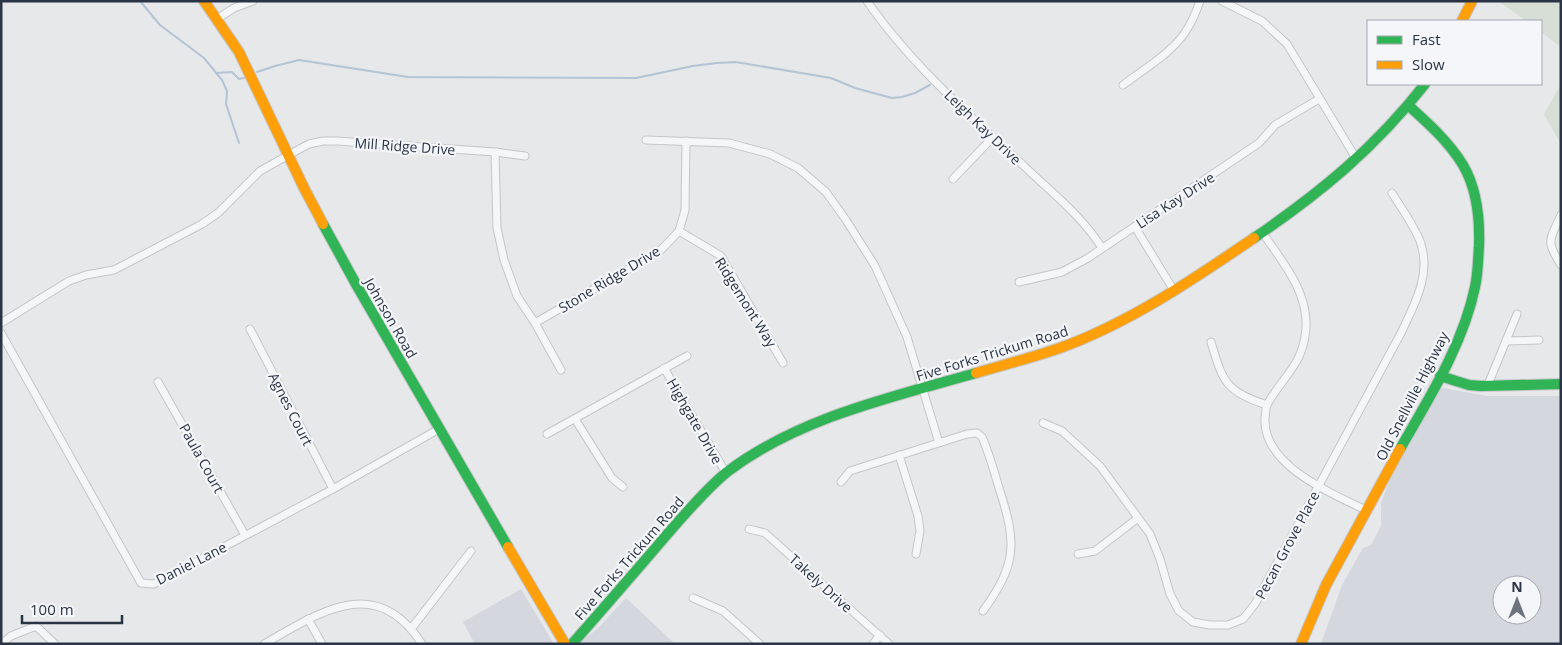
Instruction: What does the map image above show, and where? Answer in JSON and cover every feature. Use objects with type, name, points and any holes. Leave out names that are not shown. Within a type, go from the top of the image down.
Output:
[{"type":"street","name":"Johnson Road","points":[[204,1],[244,62],[304,188],[357,286],[565,644]]},
{"type":"street","points":[[217,19],[234,8],[253,1]]},
{"type":"street","name":"Leigh Kay Drive","points":[[867,1],[904,47],[993,137],[1086,225],[1102,248]]},
{"type":"street","points":[[1123,85],[1167,52],[1179,40],[1189,27],[1200,1]]},
{"type":"street","points":[[1222,1],[1252,14],[1282,38],[1297,59],[1319,99],[1357,160]]},
{"type":"street","points":[[1462,20],[1472,1]]},
{"type":"street","name":"Five Forks Trickum Road","points":[[572,644],[688,511],[726,473],[763,448],[787,435],[869,404],[1057,349],[1086,338],[1140,311],[1262,232],[1329,183],[1376,142],[1409,106],[1424,85]]},
{"type":"street","name":"Lisa Kay Drive","points":[[1019,282],[1062,272],[1102,248],[1259,143],[1282,120],[1319,99]]},
{"type":"street","name":"Old Snellville Highway","points":[[1301,644],[1310,616],[1326,583],[1440,376],[1462,328],[1474,292],[1478,265],[1479,215],[1475,192],[1458,156],[1437,131],[1409,106]]},
{"type":"street","points":[[954,179],[993,137]]},
{"type":"street","points":[[646,140],[729,144],[770,154],[798,168],[826,192],[875,266],[907,337],[939,443]]},
{"type":"street","name":"Mill Ridge Drive","points":[[289,155],[309,144],[323,141],[495,152],[525,156]]},
{"type":"street","name":"Stone Ridge Drive","points":[[535,323],[661,250],[679,231],[685,210],[686,141]]},
{"type":"street","points":[[495,152],[497,228],[504,260],[517,296],[535,323],[561,370]]},
{"type":"street","points":[[1,323],[69,281],[86,274],[114,270],[202,224],[218,213],[260,172],[289,155]]},
{"type":"street","name":"Pecan Grove Place","points":[[1043,423],[1062,431],[1100,466],[1150,534],[1160,559],[1170,594],[1179,611],[1193,622],[1210,625],[1228,625],[1244,618],[1255,604],[1401,333],[1421,289],[1425,263],[1421,243],[1392,193]]},
{"type":"street","points":[[1561,215],[1552,232],[1550,243],[1552,252],[1561,265]]},
{"type":"street","points":[[1135,227],[1173,290]]},
{"type":"street","name":"Ridgemont Way","points":[[679,231],[721,256],[783,363]]},
{"type":"street","points":[[1262,232],[1295,281],[1303,299],[1306,325],[1304,348],[1294,368],[1266,405],[1265,424],[1270,443],[1287,464],[1318,487],[1366,510]]},
{"type":"street","points":[[1487,387],[1518,314]]},
{"type":"street","name":"Agnes Court","points":[[250,329],[333,489]]},
{"type":"street","name":"Daniel Lane","points":[[1,333],[141,583],[154,584],[333,489],[439,429]]},
{"type":"street","points":[[1506,341],[1539,340]]},
{"type":"street","points":[[1211,342],[1221,374],[1232,390],[1248,399],[1266,405]]},
{"type":"street","points":[[547,434],[687,356]]},
{"type":"street","name":"Highgate Drive","points":[[664,368],[726,473]]},
{"type":"street","points":[[1440,376],[1469,385],[1487,387],[1561,384]]},
{"type":"street","name":"Paula Court","points":[[158,382],[245,535]]},
{"type":"street","points":[[575,419],[612,478],[623,486]]},
{"type":"street","points":[[841,482],[850,471],[899,455],[967,434],[977,433],[982,437],[1008,516],[1012,540],[1010,561],[1001,582],[983,612]]},
{"type":"street","points":[[899,455],[918,516],[920,531],[916,554]]},
{"type":"street","points":[[1078,554],[1095,551],[1138,518]]},
{"type":"street","name":"Takely Drive","points":[[749,529],[765,533],[889,644]]},
{"type":"street","points":[[411,628],[471,551]]},
{"type":"street","points":[[693,598],[723,611],[760,644]]},
{"type":"street","points":[[264,644],[308,619],[334,607],[363,604],[377,606],[399,617],[411,628],[422,644]]},
{"type":"street","points":[[308,619],[322,644]]},
{"type":"street","points":[[1,644],[11,636],[36,626],[55,644]]},
{"type":"street","points":[[873,644],[880,635]]},
{"type":"shaded area","points":[[1501,1],[1561,1],[1561,47],[1542,33],[1542,20],[1525,20],[1501,3]]},
{"type":"shaded area","points":[[1561,84],[1561,144],[1544,114]]},
{"type":"shaded area","points":[[1443,388],[1487,396],[1561,396],[1561,644],[1321,644],[1342,585],[1363,548],[1371,545],[1381,526],[1381,503],[1394,469],[1439,389]]},
{"type":"shaded area","points":[[521,589],[554,644],[475,644],[463,622]]},
{"type":"shaded area","points":[[626,598],[675,644],[581,644]]},
{"type":"waterway","points":[[140,1],[160,25],[204,58],[222,80],[227,91],[226,104],[239,143]]},
{"type":"waterway","points":[[257,72],[299,60],[408,77],[636,78],[693,66],[736,62],[831,78],[855,88],[892,98],[915,93],[930,85]]},
{"type":"waterway","points":[[216,73],[232,72],[239,79],[244,78]]},
{"type":"traffic: fast","points":[[1254,238],[1302,204],[1346,168],[1386,129],[1424,85]]},
{"type":"traffic: fast","points":[[1400,449],[1444,371],[1462,330],[1470,309],[1476,282],[1479,246],[1477,204],[1468,174],[1445,141],[1409,106]]},
{"type":"traffic: fast","points":[[323,224],[508,547]]},
{"type":"traffic: fast","points":[[572,644],[678,521],[719,479],[755,453],[784,437],[847,411],[976,373]]},
{"type":"traffic: fast","points":[[1440,376],[1469,385],[1481,386],[1561,384]]},
{"type":"traffic: slow","points":[[204,1],[239,52],[323,224]]},
{"type":"traffic: slow","points":[[1462,20],[1472,1]]},
{"type":"traffic: slow","points":[[976,373],[1057,349],[1108,327],[1159,300],[1254,238]]},
{"type":"traffic: slow","points":[[1301,644],[1326,585],[1400,449]]},
{"type":"traffic: slow","points":[[508,547],[565,644]]}]
